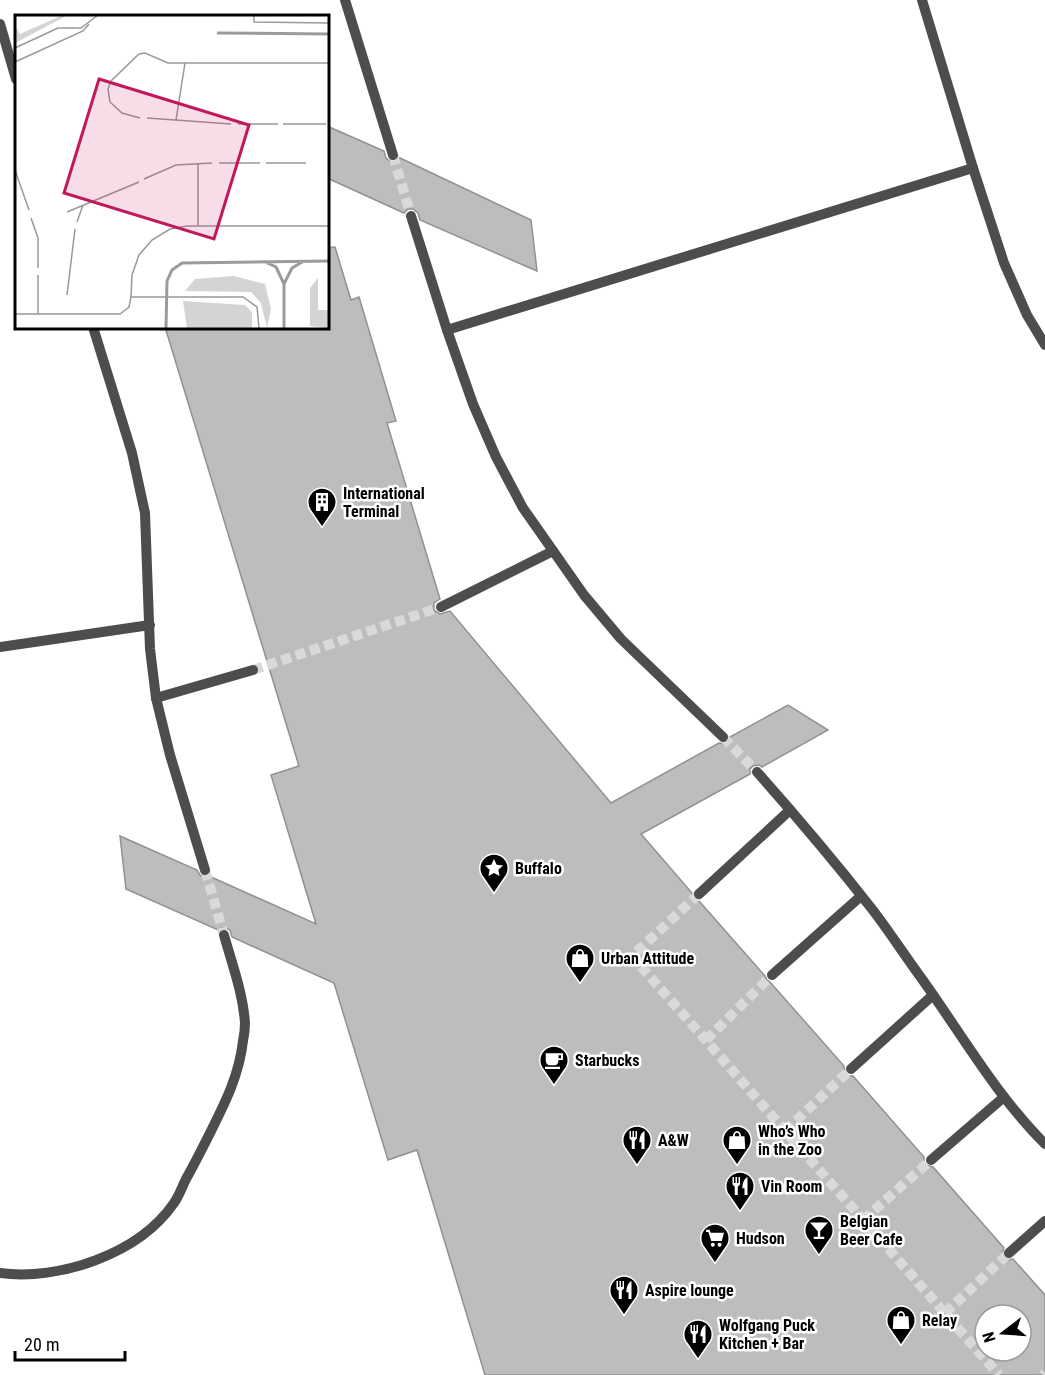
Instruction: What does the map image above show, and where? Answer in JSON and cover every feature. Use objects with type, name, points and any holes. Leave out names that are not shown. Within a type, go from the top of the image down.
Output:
[{"type":"lane","points":[[345,0],[393,155]]},
{"type":"lane","points":[[922,0],[1004,263],[1027,315],[1045,345]]},
{"type":"lane","points":[[0,24],[15,76]]},
{"type":"lane","points":[[447,330],[973,168]]},
{"type":"lane","points":[[411,216],[472,404],[523,508],[584,595],[621,639],[723,737]]},
{"type":"lane","points":[[93,328],[132,453],[145,513],[150,649],[156,698],[170,755],[205,870]]},
{"type":"lane","points":[[441,607],[553,551]]},
{"type":"lane","points":[[0,646],[150,625]]},
{"type":"lane","points":[[156,698],[253,670]]},
{"type":"lane","points":[[757,772],[861,896],[933,995],[990,1079],[1045,1144]]},
{"type":"lane","points":[[699,894],[790,810]]},
{"type":"lane","points":[[772,975],[861,896]]},
{"type":"lane","points":[[0,1273],[40,1274],[63,1270],[116,1251],[140,1237],[159,1221],[174,1202],[229,1096],[241,1061],[245,1025],[238,984],[224,935]]},
{"type":"lane","points":[[851,1069],[933,995]]},
{"type":"lane","points":[[931,1161],[1004,1097]]},
{"type":"lane","points":[[1010,1253],[1045,1221]]},
{"type":"building","points":[[328,126],[384,151],[386,158],[391,162],[396,162],[400,158],[531,220],[537,271],[420,220],[418,213],[413,209],[408,209],[404,213],[328,178]]},
{"type":"building","points":[[335,247],[351,300],[359,297],[396,421],[387,423],[440,599],[434,603],[434,610],[440,614],[450,611],[611,803],[719,743],[726,744],[730,737],[788,705],[828,730],[762,767],[753,766],[750,774],[641,834],[692,893],[693,899],[699,901],[844,1066],[845,1074],[853,1076],[924,1157],[926,1165],[933,1167],[1004,1248],[1003,1257],[1007,1260],[1013,1259],[1045,1295],[1045,1375],[485,1375],[417,1150],[388,1160],[334,983],[232,937],[230,930],[226,928],[218,930],[126,889],[120,836],[197,870],[203,877],[209,876],[316,924],[271,775],[299,766],[165,328],[328,328],[328,248]]},
{"type":"tunnel","points":[[393,155],[411,216]]},
{"type":"tunnel","points":[[253,670],[441,607]]},
{"type":"tunnel","points":[[723,737],[757,772]]},
{"type":"tunnel","points":[[205,870],[224,935]]},
{"type":"tunnel","points":[[699,894],[632,956],[999,1375]]},
{"type":"tunnel","points":[[706,1040],[772,975]]},
{"type":"tunnel","points":[[785,1131],[851,1069]]},
{"type":"tunnel","points":[[863,1220],[931,1160]]},
{"type":"tunnel","points":[[945,1313],[1009,1253]]},
{"type":"place","name":"International Terminal","points":[[322,528]]},
{"type":"place","name":"Buffalo","points":[[494,894]]},
{"type":"place","name":"Urban Attitude","points":[[580,984]]},
{"type":"place","name":"Starbucks","points":[[554,1086]]},
{"type":"place","name":"A&W","points":[[637,1166]]},
{"type":"place","name":"Who’s Who in the Zoo","points":[[737,1166]]},
{"type":"place","name":"Vin Room","points":[[740,1212]]},
{"type":"place","name":"Belgian Beer Cafe","points":[[819,1256]]},
{"type":"place","name":"Hudson","points":[[715,1264]]},
{"type":"place","name":"Aspire lounge","points":[[624,1316]]},
{"type":"place","name":"Relay","points":[[901,1346]]},
{"type":"place","name":"Wolfgang Puck Kitchen + Bar","points":[[698,1360]]}]
